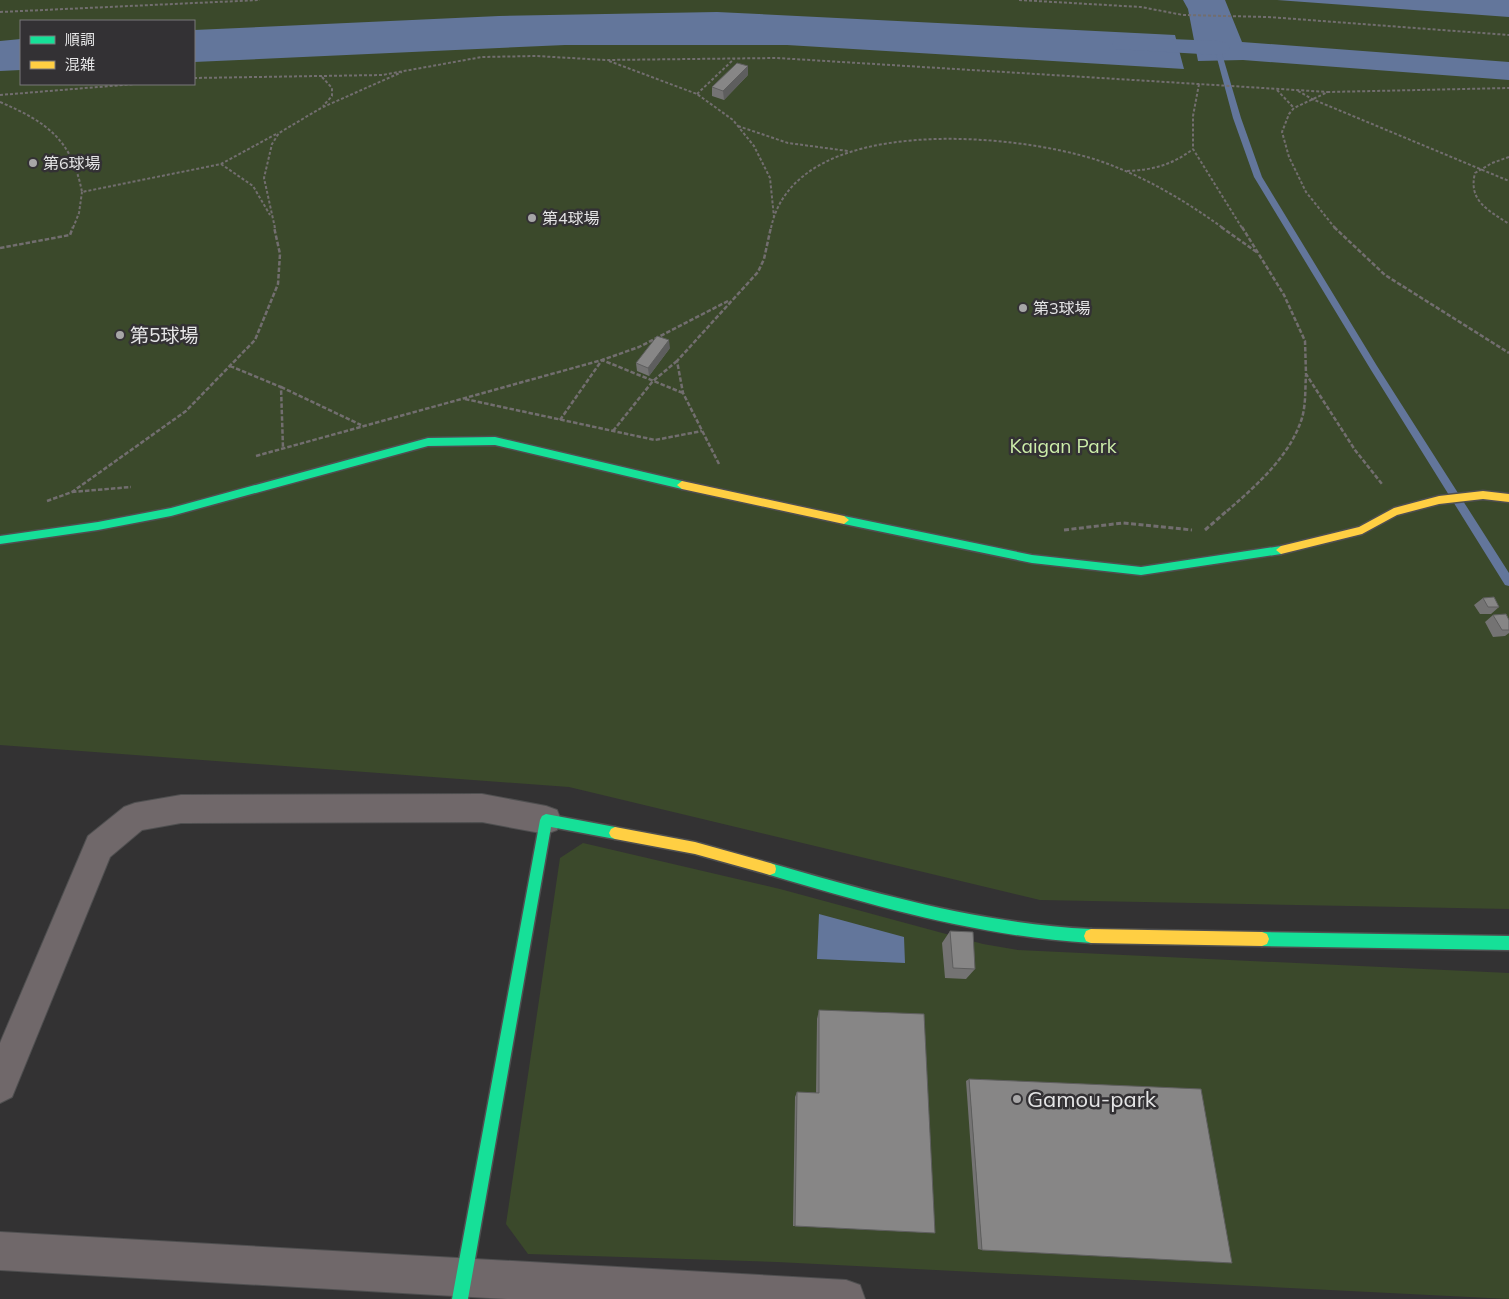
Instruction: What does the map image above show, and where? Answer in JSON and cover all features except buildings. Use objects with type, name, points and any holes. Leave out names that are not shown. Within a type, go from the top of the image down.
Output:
[{"type":"street","points":[[0,540],[98,526],[172,512],[428,442],[495,441],[738,498],[1032,559],[1142,571],[1276,551],[1362,530],[1394,512],[1438,500],[1483,496],[1509,498]]},
{"type":"street","points":[[0,1085],[99,847],[135,818],[181,809],[482,808],[695,848],[918,911],[1052,936],[1509,943]]},
{"type":"street","points":[[462,1288],[546,820]]},
{"type":"street","points":[[0,1251],[462,1288],[846,1299]]},
{"type":"path","points":[[0,12],[260,0]]},
{"type":"path","points":[[1019,0],[1142,8],[1183,15],[1268,17],[1509,34]]},
{"type":"path","points":[[195,78],[382,75],[482,57],[536,56],[605,60],[777,58],[1328,92],[1509,88]]},
{"type":"path","points":[[697,94],[734,59]]},
{"type":"path","points":[[605,60],[697,94],[737,126],[754,146],[770,178],[774,218]]},
{"type":"path","points":[[82,192],[221,164],[321,108],[407,70]]},
{"type":"path","points":[[321,77],[332,88],[332,96],[321,108]]},
{"type":"path","points":[[1199,84],[1194,100],[1191,121],[1193,149],[1284,295],[1305,341],[1306,374],[1302,417],[1287,450],[1244,496],[1203,531],[1209,532]]},
{"type":"path","points":[[0,95],[123,85]]},
{"type":"path","points":[[1277,90],[1294,108]]},
{"type":"path","points":[[1298,91],[1312,99],[1509,182]]},
{"type":"path","points":[[1328,92],[1294,108],[1289,114],[1282,132],[1290,157],[1306,192],[1341,236],[1385,274],[1509,353]]},
{"type":"path","points":[[0,102],[42,122],[62,140],[73,155],[80,177],[82,192],[79,213],[70,235],[0,248]]},
{"type":"path","points":[[737,126],[788,144],[850,151],[928,139],[980,140],[1019,144],[1070,154],[1126,171],[1190,204],[1258,253]]},
{"type":"path","points":[[72,492],[186,411],[255,340],[278,284],[280,254],[264,178],[272,144],[279,133]]},
{"type":"path","points":[[1126,171],[1163,168],[1180,160],[1193,149]]},
{"type":"path","points":[[613,431],[653,381],[678,361],[760,269],[774,218],[784,194],[808,172],[850,151]]},
{"type":"path","points":[[1509,157],[1492,163],[1475,173],[1472,186],[1482,206],[1509,224]]},
{"type":"path","points":[[221,164],[253,186],[272,217]]},
{"type":"path","points":[[256,456],[602,360],[639,347],[731,300]]},
{"type":"path","points":[[602,360],[683,393]]},
{"type":"path","points":[[560,420],[602,360]]},
{"type":"path","points":[[678,361],[683,393],[723,471]]},
{"type":"path","points":[[230,366],[281,387],[362,426]]},
{"type":"path","points":[[1306,374],[1355,450],[1383,485],[1375,490]]},
{"type":"path","points":[[281,387],[283,448]]},
{"type":"path","points":[[465,399],[655,440],[702,431]]},
{"type":"path","points":[[45,502],[72,492],[135,486]]},
{"type":"path","points":[[1056,532],[1123,524],[1194,530]]},
{"type":"green space","name":"Kaigan Park","points":[[0,0],[1509,0],[1509,909],[1040,900],[569,787],[0,745]]},
{"type":"green space","name":"Gamou-park","points":[[583,843],[780,889],[983,944],[1018,950],[1509,973],[1509,1299],[777,1262],[528,1254],[506,1224],[560,858]]},
{"type":"water","points":[[1183,0],[1225,0],[1242,42],[1509,62],[1509,80],[1243,60],[1198,61],[1188,9]]},
{"type":"water","points":[[1277,0],[1509,0],[1509,17]]},
{"type":"water","points":[[717,12],[1175,35],[1184,69],[787,45],[565,45],[195,62],[195,30],[499,16]]},
{"type":"water","points":[[20,39],[20,70],[0,71],[0,41]]},
{"type":"water","points":[[819,914],[904,937],[905,963],[817,959]]},
{"type":"waterway","points":[[1124,44],[1218,48]]},
{"type":"waterway","points":[[1217,47],[1237,118],[1258,177],[1374,368],[1509,582]]},
{"type":"traffic: fast","points":[[0,540],[98,526],[171,512],[428,442],[495,441],[682,485]]},
{"type":"traffic: fast","points":[[844,520],[1032,559],[1141,571],[1281,550]]},
{"type":"traffic: fast","points":[[460,1299],[546,820],[615,833]]},
{"type":"traffic: fast","points":[[770,869],[889,903],[969,922],[1050,934],[1091,936]]},
{"type":"traffic: fast","points":[[1262,939],[1509,943]]},
{"type":"traffic: slow","points":[[682,485],[844,520]]},
{"type":"traffic: slow","points":[[1281,550],[1362,530],[1394,512],[1439,500],[1483,495],[1509,498]]},
{"type":"traffic: slow","points":[[615,833],[695,848],[770,869]]},
{"type":"traffic: slow","points":[[1091,936],[1262,939]]},
{"type":"place","name":"第6球場","points":[[33,163]]},
{"type":"place","name":"第4球場","points":[[532,218]]},
{"type":"place","name":"第3球場","points":[[1023,308]]},
{"type":"place","name":"第5球場","points":[[120,335]]},
{"type":"place","name":"Gamou-park","points":[[1017,1099]]}]
